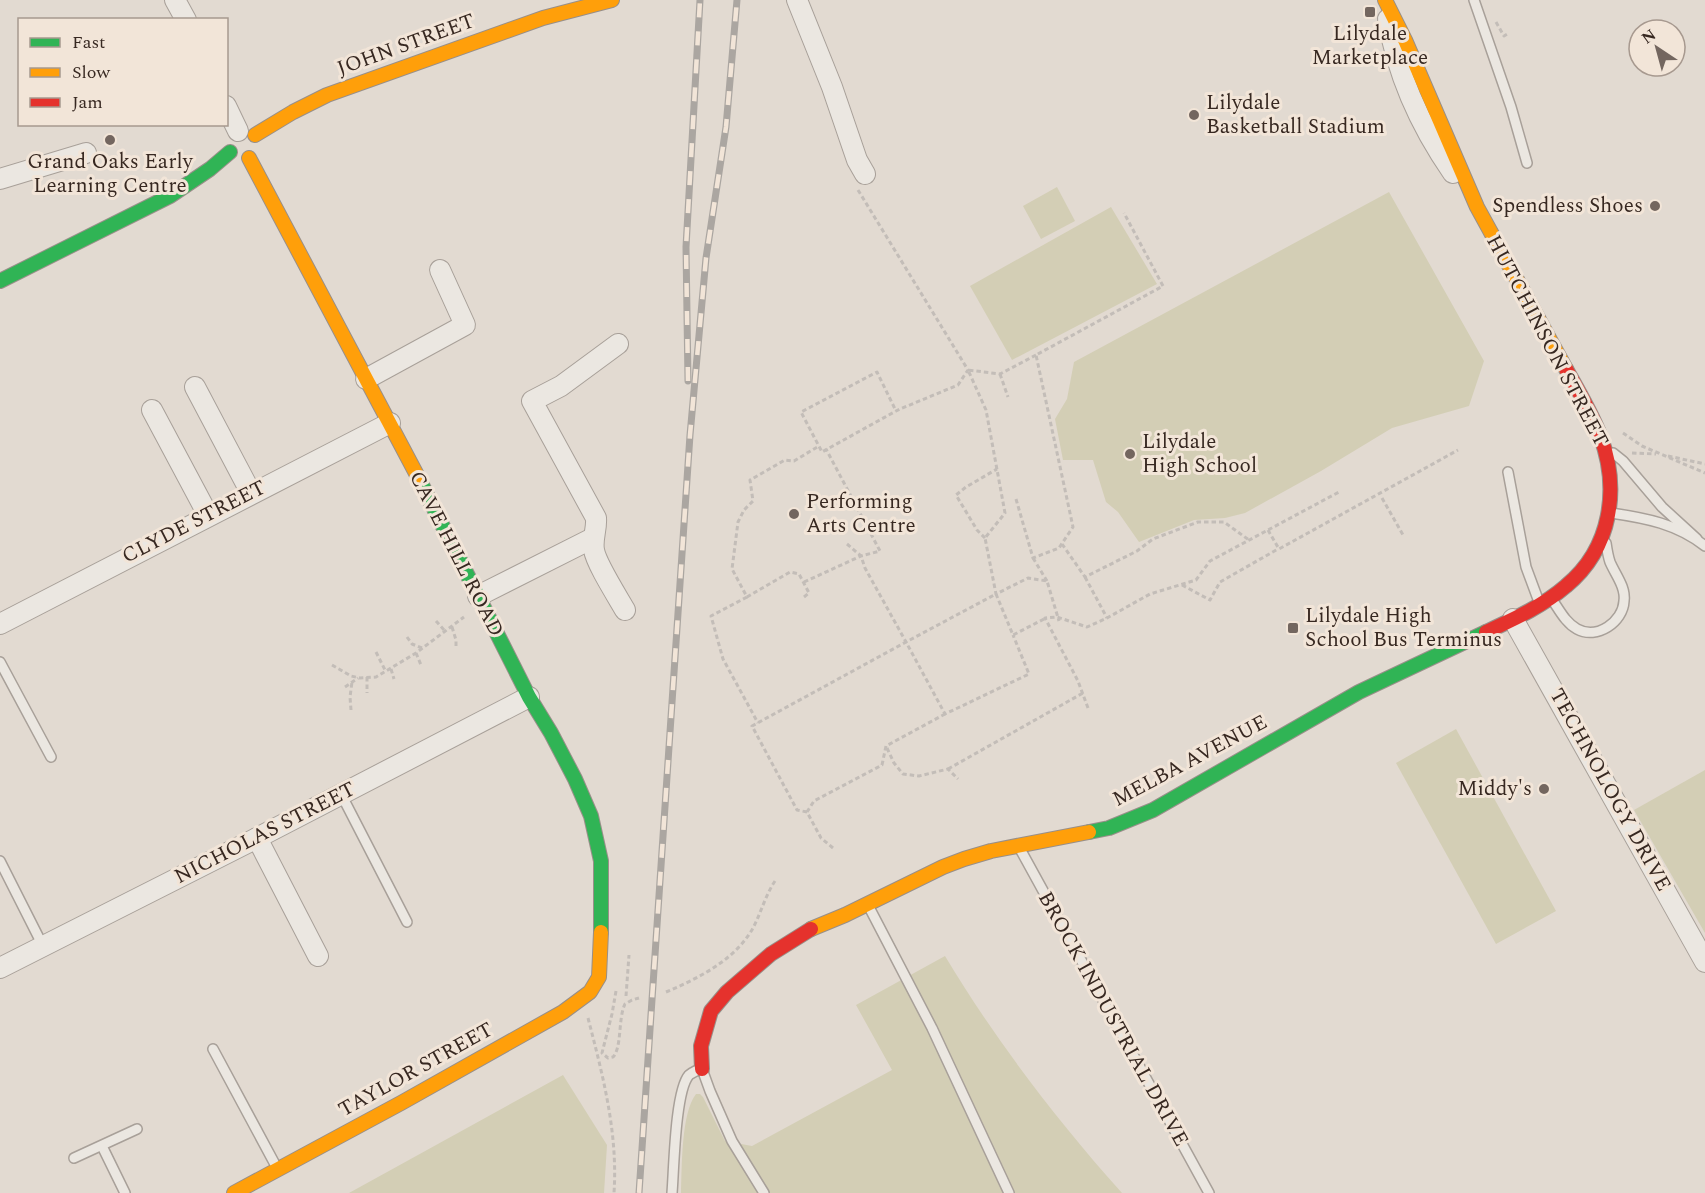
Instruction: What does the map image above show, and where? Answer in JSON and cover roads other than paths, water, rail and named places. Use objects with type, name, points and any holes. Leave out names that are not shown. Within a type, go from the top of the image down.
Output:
[{"type":"street","points":[[175,0],[185,18]]},
{"type":"street","name":"JOHN STREET","points":[[246,133],[327,95],[543,18],[612,0]]},
{"type":"street","name":"HUTCHINSON STREET","points":[[1384,0],[1394,54],[1419,97],[1436,148],[1477,207],[1592,416],[1605,446],[1611,476],[1609,513]]},
{"type":"street","points":[[798,1],[832,87],[857,160],[859,178]]},
{"type":"street","points":[[228,109],[246,133],[257,139],[257,149],[249,158],[238,158],[230,152],[228,143],[230,138],[246,133]]},
{"type":"street","points":[[0,280],[170,196],[210,169],[230,152]]},
{"type":"street","points":[[0,179],[86,153]]},
{"type":"street","name":"CAVE HILL ROAD","points":[[249,158],[390,423],[529,697],[575,779],[591,816],[601,861],[600,966]]},
{"type":"street","points":[[366,379],[465,325],[440,270]]},
{"type":"street","points":[[618,344],[561,386],[532,401],[596,518],[597,528],[593,538],[594,553],[625,610]]},
{"type":"street","points":[[195,387],[251,493]]},
{"type":"street","points":[[152,410],[208,515]]},
{"type":"street","name":"CLYDE STREET","points":[[0,624],[390,423]]},
{"type":"street","name":"MELBA AVENUE","points":[[702,1069],[701,1046],[711,1011],[728,992],[771,954],[813,928],[868,905],[943,867],[964,859],[1018,845],[1089,832],[1133,819],[1163,805],[1360,692],[1546,601],[1565,587],[1589,562],[1609,513]]},
{"type":"street","points":[[479,599],[593,538]]},
{"type":"street","name":"TECHNOLOGY DRIVE","points":[[1513,619],[1705,962]]},
{"type":"street","name":"NICHOLAS STREET","points":[[0,968],[529,697]]},
{"type":"street","points":[[257,838],[318,956]]},
{"type":"street","name":"TAYLOR STREET","points":[[234,1193],[411,1098],[563,1012],[590,992],[599,977],[600,966]]},
{"type":"lane","points":[[1474,0],[1512,107],[1527,163]]},
{"type":"lane","points":[[1605,446],[1623,461],[1662,507],[1705,546]]},
{"type":"lane","points":[[1509,472],[1526,567],[1546,601],[1577,629],[1590,634],[1613,623],[1622,611],[1625,598],[1611,562],[1604,529]]},
{"type":"lane","points":[[1609,513],[1666,524],[1697,539]]},
{"type":"lane","points":[[0,662],[51,757]]},
{"type":"lane","points":[[341,794],[406,922]]},
{"type":"lane","name":"BROCK INDUSTRIAL DRIVE","points":[[1018,845],[1209,1193]]},
{"type":"lane","points":[[0,861],[43,946]]},
{"type":"lane","points":[[868,905],[937,1038],[1009,1193]]},
{"type":"lane","points":[[213,1049],[278,1169]]},
{"type":"lane","points":[[672,1193],[680,1100],[687,1078],[695,1071],[702,1069],[732,1141],[764,1193]]},
{"type":"lane","points":[[74,1158],[137,1129]]},
{"type":"lane","points":[[102,1146],[125,1193]]},
{"type":"railway","points":[[688,381],[686,247],[700,0]]},
{"type":"railway","points":[[639,1193],[690,435],[706,258],[726,127],[737,0]]},
{"type":"place","name":"Lilydale Marketplace","points":[[1370,12]]},
{"type":"place","name":"Lilydale Basketball Stadium","points":[[1194,115]]},
{"type":"place","name":"Grand Oaks Early Learning Centre","points":[[110,140]]},
{"type":"place","name":"Spendless Shoes","points":[[1655,206]]},
{"type":"place","name":"Lilydale High School","points":[[1130,454]]},
{"type":"place","name":"Performing Arts Centre","points":[[794,514]]},
{"type":"place","name":"Lilydale High School Bus Terminus","points":[[1293,628]]},
{"type":"place","name":"Middy's","points":[[1544,789]]}]
